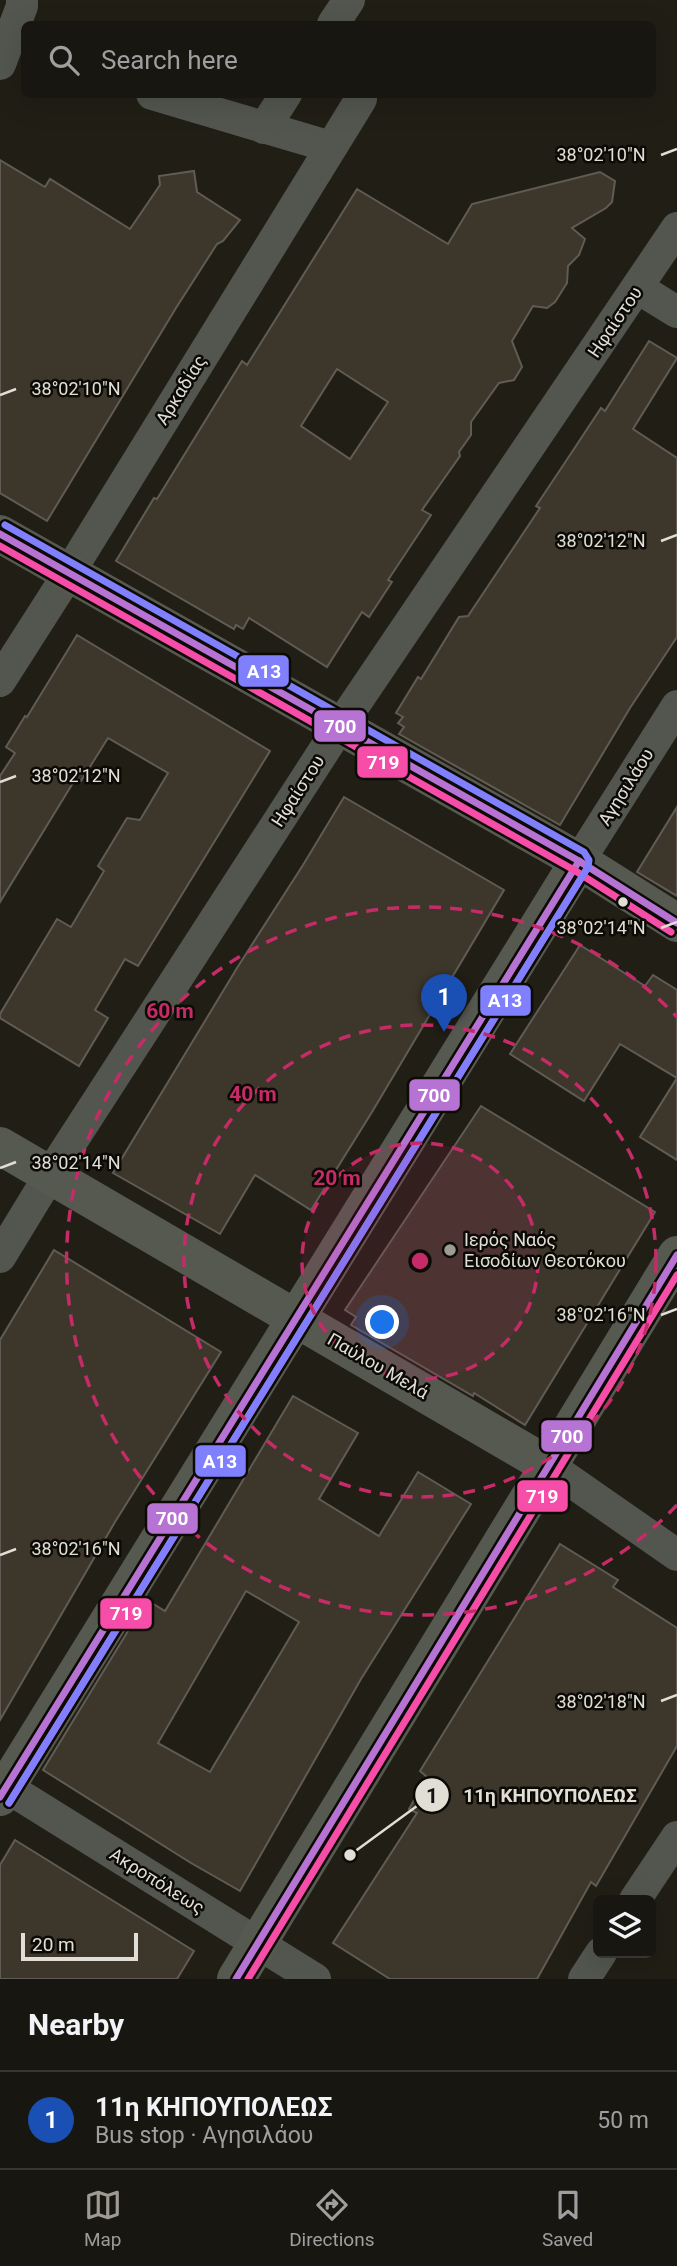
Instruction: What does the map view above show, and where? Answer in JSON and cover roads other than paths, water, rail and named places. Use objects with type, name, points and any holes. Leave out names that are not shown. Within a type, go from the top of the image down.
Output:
[{"type":"street","points":[[10,58],[22,0]]},
{"type":"street","points":[[335,21],[349,0]]},
{"type":"street","points":[[165,98],[331,147]]},
{"type":"street","points":[[264,128],[283,98]]},
{"type":"street","name":"Αρκαδίας","points":[[0,681],[361,99]]},
{"type":"street","name":"Ηφαίστου","points":[[0,1257],[50,1175],[340,726],[677,228]]},
{"type":"street","points":[[638,288],[677,312]]},
{"type":"street","points":[[0,534],[579,861],[677,923]]},
{"type":"street","name":"Αγησιλάου","points":[[2,1789],[677,706]]},
{"type":"street","name":"Παύλου Μελά","points":[[0,1146],[549,1466],[677,1555]]},
{"type":"street","points":[[236,1979],[677,1255]]},
{"type":"street","name":"Ακροπόλεως","points":[[2,1789],[315,1979]]},
{"type":"street","points":[[638,1895],[677,1837]]},
{"type":"street","points":[[584,1979],[598,1958]]},
{"type":"place","name":"11η ΚΗΠΟΥΠΟΛΕΩΣ","points":[[444,1032]]},
{"type":"place","name":"Ιερός Ναός Εισοδίων Θεοτόκου","points":[[450,1250]]},
{"type":"place","name":"11η ΚΗΠΟΥΠΟΛΕΩΣ","points":[[350,1855]]}]
